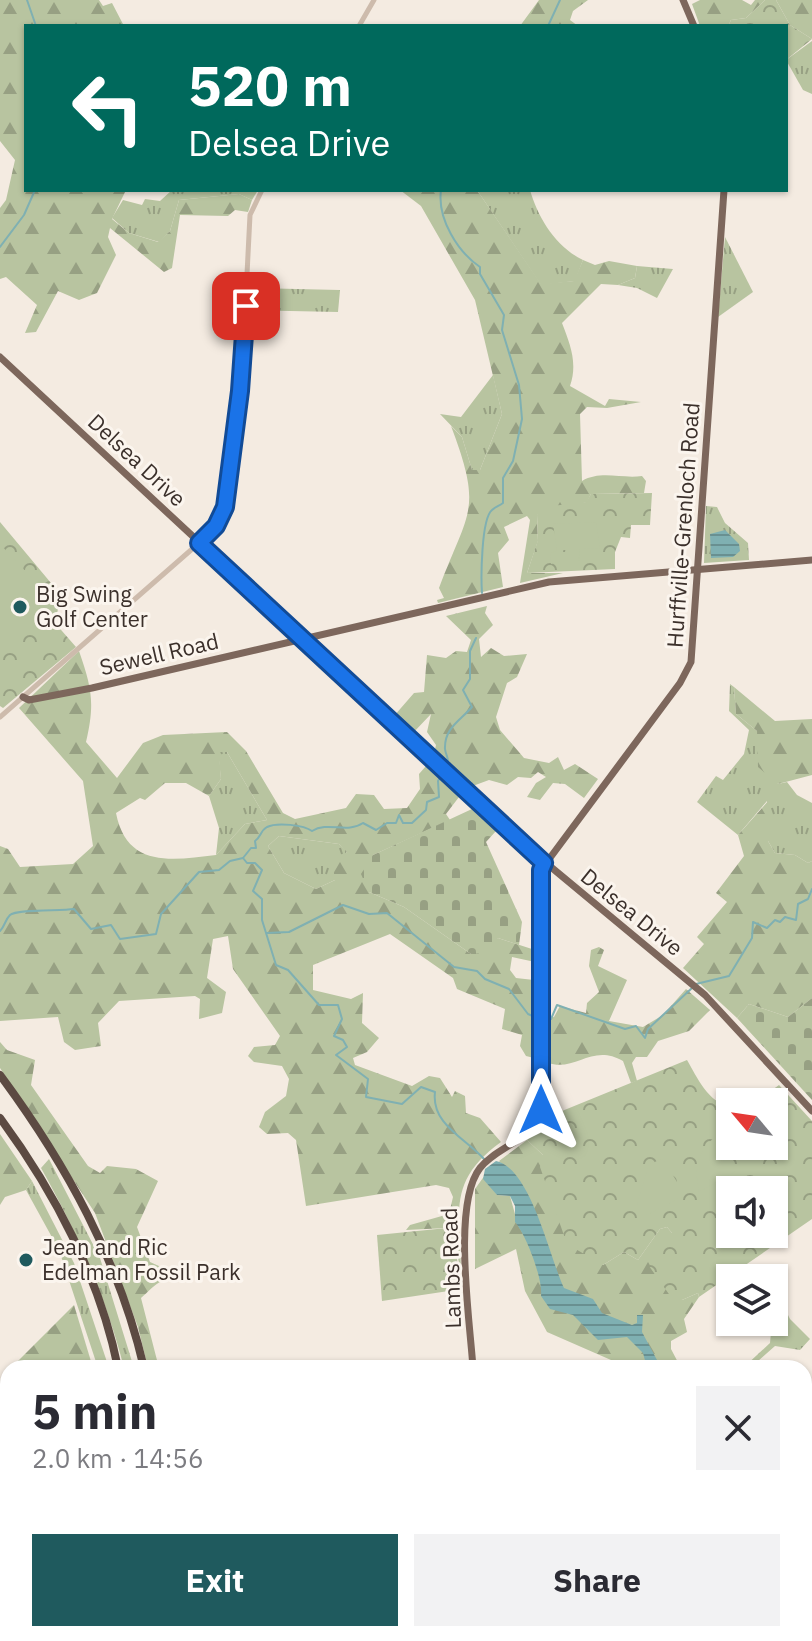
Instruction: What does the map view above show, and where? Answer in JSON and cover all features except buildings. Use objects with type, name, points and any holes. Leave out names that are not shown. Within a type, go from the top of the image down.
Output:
[{"type":"highway","points":[[0,1075],[49,1143],[80,1197],[116,1276],[142,1360]]},
{"type":"highway","points":[[0,1118],[24,1150],[74,1242],[97,1297],[116,1360]]},
{"type":"main road","points":[[683,0],[693,24]]},
{"type":"main road","name":"Hurffville-Grenloch Road","points":[[544,863],[686,674],[693,653],[724,192]]},
{"type":"main road","name":"Delsea Drive","points":[[0,357],[544,863],[705,995],[812,1111]]},
{"type":"main road","name":"Sewell Road","points":[[23,697],[29,700],[92,688],[562,580],[812,560]]},
{"type":"main road","name":"Lambs Road","points":[[473,1360],[465,1220],[468,1193],[485,1162],[521,1138],[539,1118],[541,870],[544,863]]},
{"type":"street","points":[[360,24],[374,0]]},
{"type":"street","points":[[0,717],[216,526],[225,507],[242,373],[250,215],[261,192]]},
{"type":"green space","points":[[0,0],[99,0],[103,6],[112,3],[123,24],[24,24],[24,192],[125,192],[112,219],[129,233],[158,242],[170,231],[179,200],[239,194],[252,200],[248,212],[235,210],[228,216],[180,215],[172,268],[164,272],[110,228],[108,237],[116,255],[97,293],[79,300],[58,291],[36,332],[25,333],[37,305],[6,277],[0,279],[0,208],[6,200],[15,160],[0,141]]},
{"type":"green space","points":[[539,0],[588,0],[573,11],[570,20],[575,24],[521,24]]},
{"type":"green space","points":[[700,0],[742,0],[751,5],[755,0],[765,0],[746,18],[731,20],[729,24],[699,24],[692,4]]},
{"type":"green space","points":[[765,0],[776,0],[790,25],[812,39],[788,58],[788,24],[729,24],[731,20],[746,18]]},
{"type":"green space","points":[[776,0],[812,0],[812,39],[790,25]]},
{"type":"green space","points":[[812,41],[812,94],[803,90],[788,59]]},
{"type":"green space","points":[[170,192],[257,192],[252,200],[239,194],[179,200],[170,231],[159,242],[129,233],[112,218],[123,200],[142,205],[145,199],[160,201]]},
{"type":"green space","points":[[403,192],[478,192],[541,284],[574,281],[583,260],[595,265],[609,261],[637,266],[635,278],[618,285],[601,284],[562,323],[573,361],[570,386],[605,406],[609,399],[641,402],[607,408],[587,407],[580,414],[582,481],[604,475],[642,476],[646,481],[644,493],[591,494],[587,502],[537,515],[538,541],[527,573],[563,573],[520,583],[530,520],[527,516],[504,527],[509,540],[498,553],[503,587],[438,603],[437,600],[444,598],[439,588],[468,509],[467,476],[451,426],[462,437],[472,470],[480,470],[502,414],[475,300],[421,206]]},
{"type":"green space","points":[[478,192],[531,192],[549,231],[564,248],[583,260],[575,281],[541,285]]},
{"type":"green space","points":[[725,237],[753,292],[718,317]]},
{"type":"green space","points":[[637,266],[673,269],[657,298],[637,288],[618,285],[635,278]]},
{"type":"green space","points":[[250,288],[340,290],[338,312],[247,310]]},
{"type":"green space","points":[[493,375],[502,414],[480,470],[472,470],[462,437],[440,414],[461,417]]},
{"type":"green space","points":[[652,493],[650,525],[631,525],[630,538],[621,537],[615,552],[615,569],[527,573],[538,540],[537,515],[543,507],[586,502],[591,494]]},
{"type":"green space","points":[[706,506],[717,507],[725,523],[748,543],[749,560],[704,563]]},
{"type":"green space","points":[[0,522],[61,595],[55,623],[76,647],[3,708],[0,706]]},
{"type":"green space","points":[[596,522],[600,548],[584,549],[588,550],[588,560],[580,561],[579,549],[578,561],[569,561],[569,550],[562,550],[562,561],[551,564],[550,554],[557,550],[553,524]]},
{"type":"green space","name":"Big Swing Golf Center","points":[[0,544],[46,593],[25,636],[0,656]]},
{"type":"green space","points":[[487,606],[485,613],[493,625],[479,639],[481,657],[491,648],[504,656],[527,654],[517,677],[507,683],[496,717],[500,730],[524,758],[549,763],[558,757],[564,770],[575,764],[598,779],[584,798],[565,784],[553,783],[540,800],[527,797],[536,783],[546,777],[538,772],[531,778],[518,777],[507,785],[489,780],[470,787],[434,754],[436,745],[427,732],[431,714],[413,733],[394,716],[414,693],[424,692],[427,655],[446,658],[456,651],[467,652],[471,640],[446,616]]},
{"type":"green space","points":[[79,651],[91,696],[86,742],[117,778],[143,743],[163,735],[227,732],[246,751],[283,813],[295,819],[346,808],[356,794],[374,795],[384,809],[407,808],[420,789],[419,774],[426,766],[459,797],[446,814],[450,820],[373,855],[369,892],[404,907],[471,954],[498,938],[535,950],[535,962],[512,957],[510,970],[516,978],[534,980],[534,1058],[526,1056],[520,1046],[522,1035],[502,1029],[505,1009],[457,989],[453,978],[390,934],[313,965],[313,990],[351,999],[363,993],[362,1023],[379,1038],[367,1052],[353,1058],[355,1065],[412,1086],[429,1076],[440,1078],[452,1097],[455,1091],[465,1096],[466,1113],[480,1118],[501,1142],[484,1156],[464,1184],[459,1215],[461,1272],[453,1235],[447,1228],[406,1230],[410,1225],[449,1214],[453,1197],[449,1188],[436,1185],[306,1206],[296,1140],[288,1133],[267,1134],[259,1127],[265,1112],[286,1096],[289,1079],[282,1066],[254,1062],[248,1056],[254,1047],[275,1045],[280,1036],[233,969],[228,936],[213,939],[207,978],[226,992],[222,1013],[199,1019],[200,999],[195,996],[119,1001],[98,1023],[101,1046],[75,1050],[64,1042],[58,1017],[0,1021],[0,846],[8,849],[20,867],[73,864],[93,846],[83,781],[19,708]],"holes":[[[219,752],[227,752],[267,820],[245,824],[216,855],[168,859],[141,852],[130,844],[116,813],[140,798],[145,800],[165,783],[186,783],[209,796],[221,779]],[[279,836],[339,844],[347,852],[332,861],[335,880],[316,889],[284,873],[268,846]]]},
{"type":"green space","points":[[730,684],[734,687],[736,714],[757,731],[778,784],[787,782],[797,795],[812,803],[812,861],[808,863],[795,855],[775,853],[768,841],[767,801],[738,835],[697,802],[716,776],[723,780],[744,754],[749,730],[729,711]]},
{"type":"green space","points":[[734,687],[775,721],[812,719],[812,775],[778,784],[758,767],[757,731],[736,714]]},
{"type":"green space","points":[[218,751],[227,752],[267,820],[245,824],[216,855],[219,828],[209,796],[221,779]]},
{"type":"green space","points":[[769,800],[768,841],[775,853],[795,855],[808,863],[812,861],[812,998],[788,1017],[749,1004],[737,1018],[683,968],[704,944],[697,937],[727,902],[716,893],[744,856],[738,835]]},
{"type":"green space","points":[[472,809],[496,831],[486,842],[522,922],[519,945],[498,938],[486,953],[471,954],[404,907],[369,892],[361,874],[373,855]]},
{"type":"green space","points":[[279,836],[339,844],[347,851],[335,880],[316,889],[284,873],[268,846]]},
{"type":"green space","points":[[599,947],[604,950],[598,966],[627,980],[609,1021],[643,1027],[663,1015],[686,989],[710,1010],[689,1031],[658,1041],[647,1057],[636,1057],[632,1063],[637,1081],[631,1083],[623,1061],[612,1056],[593,1056],[558,1065],[548,1063],[548,1018],[554,1017],[560,1006],[586,1013],[587,1003],[599,992],[589,966],[591,950]]},
{"type":"green space","points":[[812,998],[812,1100],[737,1018],[749,1004],[788,1017]]},
{"type":"green space","points":[[0,1042],[7,1050],[35,1060],[31,1085],[88,1166],[100,1173],[107,1166],[136,1169],[158,1181],[137,1227],[150,1262],[181,1276],[162,1281],[141,1298],[157,1360],[146,1360],[138,1327],[95,1213],[0,1068]]},
{"type":"green space","points":[[687,1060],[709,1095],[716,1101],[716,1160],[788,1160],[788,1095],[812,1121],[812,1219],[788,1236],[788,1176],[716,1176],[716,1248],[770,1248],[747,1264],[716,1264],[716,1285],[699,1297],[698,1293],[682,1300],[671,1297],[649,1266],[672,1233],[667,1227],[660,1229],[638,1260],[624,1252],[603,1265],[567,1244],[540,1167],[543,1155],[527,1140],[544,1122],[562,1111]]},
{"type":"green space","points":[[0,1134],[32,1181],[26,1190],[5,1197],[0,1205]]},
{"type":"green space","points":[[716,1136],[716,1160],[732,1160],[738,1170],[727,1176],[716,1176],[716,1182],[699,1192],[698,1161]]},
{"type":"green space","points":[[527,1140],[543,1155],[603,1265],[624,1252],[638,1260],[660,1229],[667,1227],[672,1233],[682,1300],[698,1293],[699,1297],[684,1319],[687,1332],[671,1341],[677,1360],[611,1360],[547,1332],[525,1291],[516,1249],[475,1269],[475,1189],[485,1175],[497,1195],[510,1196],[518,1225],[528,1196],[499,1161]]},
{"type":"green space","points":[[49,1159],[100,1258],[132,1360],[122,1360],[89,1265],[41,1168]]},
{"type":"green space","points":[[663,1159],[685,1195],[647,1215],[637,1204],[649,1164]]},
{"type":"green space","points":[[32,1181],[74,1263],[106,1360],[95,1360],[59,1250],[26,1190]]},
{"type":"green space","points":[[447,1228],[453,1235],[462,1289],[382,1301],[377,1235]]},
{"type":"green space","points":[[74,1305],[91,1360],[19,1360]]},
{"type":"green space","points":[[788,1315],[810,1339],[800,1350],[775,1346],[759,1360],[752,1360],[770,1343],[771,1336],[788,1336]]},
{"type":"water","points":[[725,530],[739,544],[740,551],[733,557],[711,558],[710,534]]},
{"type":"water","points":[[496,1161],[508,1167],[519,1180],[538,1216],[564,1288],[593,1299],[602,1313],[632,1325],[637,1323],[637,1315],[643,1315],[642,1332],[657,1360],[645,1360],[643,1353],[627,1337],[598,1340],[573,1315],[550,1309],[541,1296],[533,1257],[515,1222],[515,1206],[510,1196],[497,1195],[483,1179],[485,1169]]},
{"type":"waterway","points":[[27,0],[35,24]]},
{"type":"waterway","points":[[549,24],[560,0]]},
{"type":"waterway","points":[[0,247],[24,215],[34,192]]},
{"type":"waterway","points":[[441,192],[442,212],[451,234],[464,253],[480,267],[480,274],[504,315],[502,330],[519,385],[522,419],[513,461],[503,478],[503,503],[488,516],[482,550],[482,593]]},
{"type":"waterway","points":[[447,767],[447,735],[472,707],[463,690],[470,679],[470,651],[476,638]]},
{"type":"waterway","points":[[243,858],[251,848],[256,848],[255,841],[271,825],[290,825],[312,831],[363,823],[376,830],[387,823],[396,823],[399,815],[403,823],[412,823],[426,810],[427,802],[439,797],[438,781],[443,772]]},
{"type":"waterway","points":[[0,931],[14,913],[74,909],[91,929],[111,925],[120,939],[156,934],[161,914],[199,872],[219,870],[230,861],[243,858],[247,863],[255,863],[262,870],[253,891],[262,899],[262,920],[276,965],[288,970],[319,1005],[338,1005],[342,1019],[334,1036],[343,1040],[347,1047],[336,1055],[368,1079],[366,1097],[402,1104],[421,1087],[435,1092],[435,1103],[444,1122],[484,1159]]},
{"type":"waterway","points":[[696,984],[729,976],[752,938],[753,922],[767,928],[775,920],[780,922],[785,917],[796,920],[798,904],[808,899],[812,889]]},
{"type":"waterway","points":[[267,933],[289,932],[343,905],[369,914],[387,913],[454,967],[477,971],[485,979],[509,989],[528,1014],[537,1018]]},
{"type":"waterway","points":[[543,1020],[551,1019],[557,1005],[625,1029],[636,1026],[645,1038],[648,1029],[692,988]]},
{"type":"place","name":"Big Swing Golf Center","points":[[20,607]]},
{"type":"place","name":"Jean and Ric Edelman Fossil Park","points":[[26,1260]]},
{"type":"route","points":[[246,306],[242,373],[225,507],[216,526],[199,543],[544,863],[541,870],[541,1110]]}]
